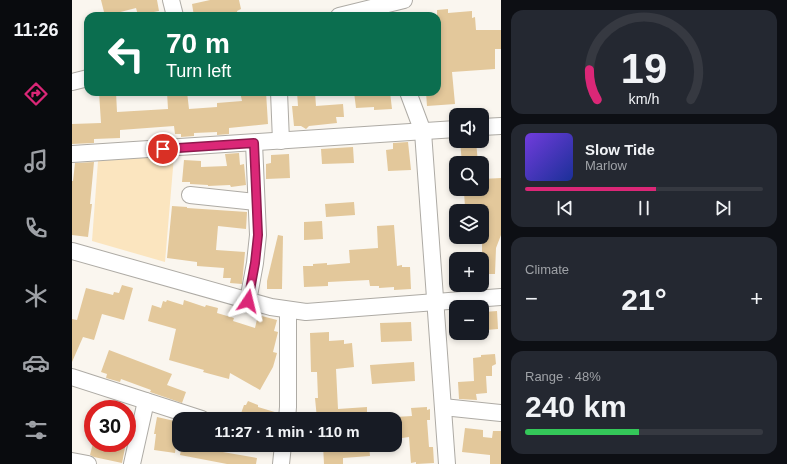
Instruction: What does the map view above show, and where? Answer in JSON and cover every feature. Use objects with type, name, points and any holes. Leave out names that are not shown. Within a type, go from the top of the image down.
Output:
[{"type":"street","points":[[171,0],[174,12]]},
{"type":"street","points":[[358,12],[404,0]]},
{"type":"street","points":[[72,82],[84,79]]},
{"type":"street","points":[[279,96],[281,141]]},
{"type":"street","points":[[410,96],[423,132],[447,464]]},
{"type":"street","points":[[489,127],[501,126]]},
{"type":"street","points":[[72,154],[449,130]]},
{"type":"street","points":[[248,301],[255,263],[258,235],[254,143]]},
{"type":"street","points":[[190,195],[256,202]]},
{"type":"street","points":[[72,251],[271,307],[306,312],[501,297]]},
{"type":"street","points":[[288,310],[288,412]]},
{"type":"street","points":[[72,377],[180,412]]},
{"type":"street","points":[[132,464],[146,401]]},
{"type":"street","points":[[443,408],[501,413]]},
{"type":"street","points":[[281,464],[282,452]]},
{"type":"street","points":[[72,461],[88,464]]},
{"type":"shaded area","points":[[174,156],[165,262],[92,241],[98,161]]},
{"type":"building","points":[[101,0],[157,0],[159,11],[137,12],[136,8],[120,12],[104,12]]},
{"type":"building","points":[[210,0],[239,0],[241,9],[237,12],[193,12],[192,4]]},
{"type":"building","points":[[448,9],[448,13],[472,11],[472,18],[475,17],[476,30],[501,30],[501,49],[495,49],[495,69],[452,72],[455,104],[427,106],[426,96],[441,96],[441,12],[437,12],[437,10]]},
{"type":"building","points":[[99,96],[116,96],[117,112],[168,109],[167,96],[187,96],[189,109],[217,107],[217,103],[242,101],[241,96],[266,96],[268,124],[229,128],[229,134],[217,135],[217,132],[194,133],[194,136],[181,137],[181,134],[175,134],[174,126],[120,130],[120,138],[94,139],[94,143],[72,144],[72,124],[101,123]]},
{"type":"building","points":[[297,96],[315,96],[316,106],[343,104],[344,117],[336,117],[337,123],[309,126],[306,129],[301,126],[294,126],[292,106],[298,106]]},
{"type":"building","points":[[354,96],[390,96],[392,109],[374,110],[374,107],[356,108]]},
{"type":"building","points":[[408,142],[411,170],[388,171],[386,150],[393,149],[393,143]]},
{"type":"building","points":[[353,147],[354,163],[322,164],[321,149]]},
{"type":"building","points":[[461,148],[477,148],[477,156],[461,156]]},
{"type":"building","points":[[239,153],[240,165],[244,164],[246,185],[231,187],[230,185],[208,186],[190,184],[190,182],[182,182],[184,160],[201,161],[201,167],[227,166],[225,154]]},
{"type":"building","points":[[289,154],[290,178],[266,179],[266,164],[271,163],[271,155]]},
{"type":"building","points":[[94,162],[90,204],[92,204],[88,237],[72,235],[72,181],[75,163]]},
{"type":"building","points":[[501,178],[501,235],[496,248],[495,274],[489,274],[489,252],[482,252],[482,244],[489,244],[489,204],[465,204],[464,196],[489,196],[489,179]]},
{"type":"building","points":[[354,202],[355,215],[326,217],[325,204]]},
{"type":"building","points":[[172,206],[247,212],[246,229],[218,226],[216,250],[245,252],[242,284],[230,283],[231,278],[223,278],[224,268],[197,266],[197,262],[167,258]]},
{"type":"building","points":[[322,221],[323,239],[304,240],[304,222]]},
{"type":"building","points":[[394,225],[397,266],[402,265],[402,267],[410,267],[411,289],[394,290],[394,287],[379,288],[379,286],[370,286],[369,280],[328,282],[328,286],[304,287],[303,266],[313,266],[313,264],[327,263],[327,265],[350,263],[349,250],[378,248],[377,226]]},
{"type":"building","points":[[278,235],[283,236],[282,289],[267,289],[267,281]]},
{"type":"building","points":[[122,285],[133,288],[124,320],[102,314],[94,340],[83,337],[72,362],[72,319],[77,320],[86,288],[113,295],[114,292],[119,293]]},
{"type":"building","points":[[167,300],[183,305],[184,300],[205,307],[206,305],[218,308],[217,313],[234,318],[233,321],[255,328],[258,315],[277,320],[274,331],[278,332],[273,352],[277,353],[273,367],[260,390],[230,373],[229,379],[169,360],[176,329],[148,321],[152,305],[161,308],[163,301],[166,302]]},
{"type":"building","points":[[497,311],[498,329],[489,330],[489,312]]},
{"type":"building","points":[[411,322],[412,341],[381,342],[380,323]]},
{"type":"building","points":[[329,332],[329,341],[344,340],[344,344],[352,343],[354,367],[336,369],[338,409],[367,407],[367,412],[316,412],[315,398],[318,398],[317,372],[311,372],[310,333]]},
{"type":"building","points":[[109,350],[172,374],[167,385],[186,392],[182,403],[150,392],[151,390],[121,379],[120,382],[106,378],[107,374],[101,372]]},
{"type":"building","points":[[495,354],[496,364],[492,366],[492,376],[486,376],[487,393],[476,394],[477,400],[459,399],[458,382],[474,381],[473,358],[481,357],[481,355]]},
{"type":"building","points":[[414,362],[415,381],[372,384],[370,365]]},
{"type":"building","points":[[248,401],[258,405],[258,407],[275,412],[242,412],[244,405],[246,405]]},
{"type":"building","points":[[427,407],[427,410],[430,409],[430,420],[427,420],[429,447],[433,447],[434,463],[411,463],[409,437],[402,438],[402,417],[412,416],[411,408]]},
{"type":"building","points":[[157,417],[172,420],[172,452],[175,453],[154,450],[156,434],[154,434]]},
{"type":"building","points":[[465,428],[483,430],[483,437],[492,438],[493,431],[501,431],[501,464],[490,464],[490,455],[462,452]]},
{"type":"building","points":[[91,452],[124,452],[122,463],[90,455]]},
{"type":"building","points":[[181,452],[223,452],[257,458],[256,464],[227,464],[180,455]]},
{"type":"building","points":[[323,452],[370,452],[370,456],[343,458],[343,464],[324,464]]},
{"type":"route","points":[[163,149],[254,143],[258,235],[255,263],[248,301]]}]
